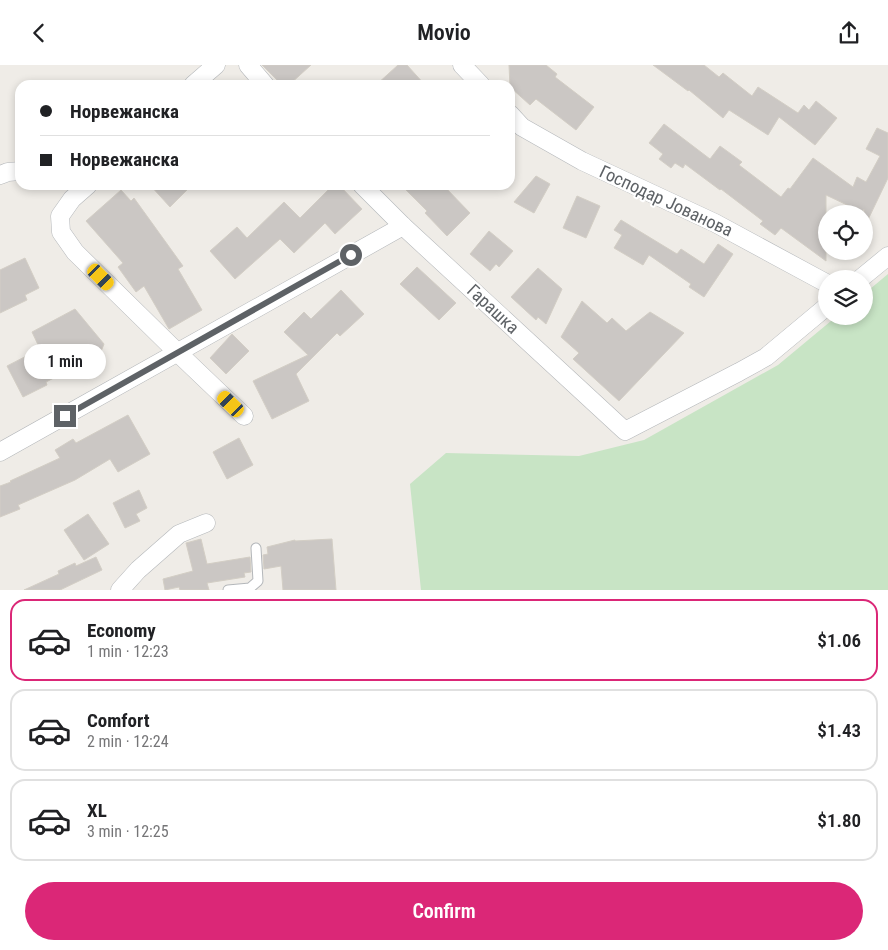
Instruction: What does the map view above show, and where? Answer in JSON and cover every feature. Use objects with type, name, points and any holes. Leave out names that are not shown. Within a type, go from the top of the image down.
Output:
[{"type":"street","points":[[199,80],[216,65]]},
{"type":"street","points":[[248,65],[261,80]]},
{"type":"street","points":[[462,65],[476,80]]},
{"type":"street","name":"Господар Јованова","points":[[515,119],[522,127],[582,161],[715,223],[818,279]]},
{"type":"street","points":[[0,175],[15,171]]},
{"type":"street","points":[[82,190],[72,199],[60,216],[61,231],[76,252],[244,416]]},
{"type":"street","name":"Гарашка","points":[[367,190],[403,226],[625,431],[766,357],[818,314]]},
{"type":"street","points":[[0,453],[403,226]]},
{"type":"street","points":[[871,270],[888,256]]},
{"type":"street","points":[[120,590],[138,570],[179,533],[206,523]]},
{"type":"lane","points":[[228,590],[250,588],[258,581],[256,548]]},
{"type":"green space","points":[[888,274],[888,590],[421,590],[410,484],[446,453],[579,456],[644,440],[778,365],[826,325],[873,325],[873,286]]},
{"type":"building","points":[[262,65],[311,65],[294,80],[277,80]]},
{"type":"building","points":[[398,65],[407,65],[420,80],[382,80]]},
{"type":"building","points":[[509,65],[546,65],[557,74],[555,77],[594,107],[576,130],[536,99],[530,105],[515,92],[515,80],[510,80]]},
{"type":"building","points":[[653,65],[704,65],[719,77],[723,73],[752,96],[758,87],[798,113],[804,105],[809,110],[816,101],[837,118],[815,145],[779,117],[768,135],[729,110],[723,118],[689,90]]},
{"type":"building","points":[[664,124],[710,159],[720,146],[742,162],[739,165],[781,197],[788,188],[790,189],[813,158],[853,187],[857,177],[866,182],[880,156],[866,149],[877,128],[888,133],[888,178],[873,209],[873,205],[847,205],[826,195],[826,205],[818,205],[818,255],[781,228],[775,235],[760,224],[763,221],[685,164],[683,168],[675,163],[671,168],[659,159],[663,154],[649,143]]},
{"type":"building","points":[[536,176],[550,184],[534,213],[514,202]]},
{"type":"building","points":[[121,190],[131,201],[134,198],[183,266],[178,269],[202,310],[169,329],[144,286],[136,292],[118,267],[123,263],[86,221]]},
{"type":"building","points":[[155,190],[187,190],[170,207]]},
{"type":"building","points":[[328,190],[344,190],[362,209],[335,234],[325,223],[294,253],[280,239],[235,279],[210,251],[237,227],[247,238],[284,202],[300,218]]},
{"type":"building","points":[[406,190],[448,190],[470,213],[447,236],[425,213],[427,211]]},
{"type":"building","points":[[577,196],[600,206],[586,238],[563,228]]},
{"type":"building","points":[[621,220],[677,254],[681,249],[704,264],[718,244],[733,254],[704,297],[689,287],[691,284],[649,255],[643,265],[614,248],[622,235],[614,230]]},
{"type":"building","points":[[489,231],[513,251],[499,267],[496,264],[490,271],[470,254]]},
{"type":"building","points":[[25,258],[39,288],[25,295],[27,300],[0,313],[0,270]]},
{"type":"building","points":[[417,267],[456,303],[439,320],[400,284]]},
{"type":"building","points":[[538,268],[562,289],[546,324],[538,317],[536,320],[511,297]]},
{"type":"building","points":[[341,290],[364,314],[340,336],[337,333],[296,374],[309,401],[272,419],[253,381],[308,355],[284,332],[304,312],[311,319]]},
{"type":"building","points":[[582,301],[607,323],[612,318],[626,331],[650,312],[684,333],[619,401],[573,359],[579,353],[561,337]]},
{"type":"building","points":[[75,309],[104,344],[100,354],[46,382],[47,385],[23,397],[7,366],[40,349],[32,332]]},
{"type":"building","points":[[232,334],[249,351],[226,374],[210,358]]},
{"type":"building","points":[[128,415],[150,454],[118,472],[110,459],[75,480],[18,505],[20,509],[0,517],[0,486],[60,458],[55,450],[73,439],[76,443]]},
{"type":"building","points":[[239,438],[253,465],[227,479],[213,452]]},
{"type":"building","points":[[139,490],[147,508],[136,514],[140,521],[125,528],[113,503]]},
{"type":"building","points":[[88,514],[109,544],[84,560],[64,530]]},
{"type":"building","points":[[201,539],[207,564],[250,557],[251,572],[244,573],[245,577],[207,583],[209,590],[180,590],[179,587],[165,590],[163,579],[193,571],[186,543]]},
{"type":"building","points":[[332,539],[336,590],[283,590],[281,566],[264,569],[263,555],[268,554],[267,547],[295,540]]},
{"type":"building","points":[[96,557],[102,570],[60,590],[24,590],[59,574],[58,571],[75,563],[76,566]]},
{"type":"route","points":[[65,416],[351,255]]}]
